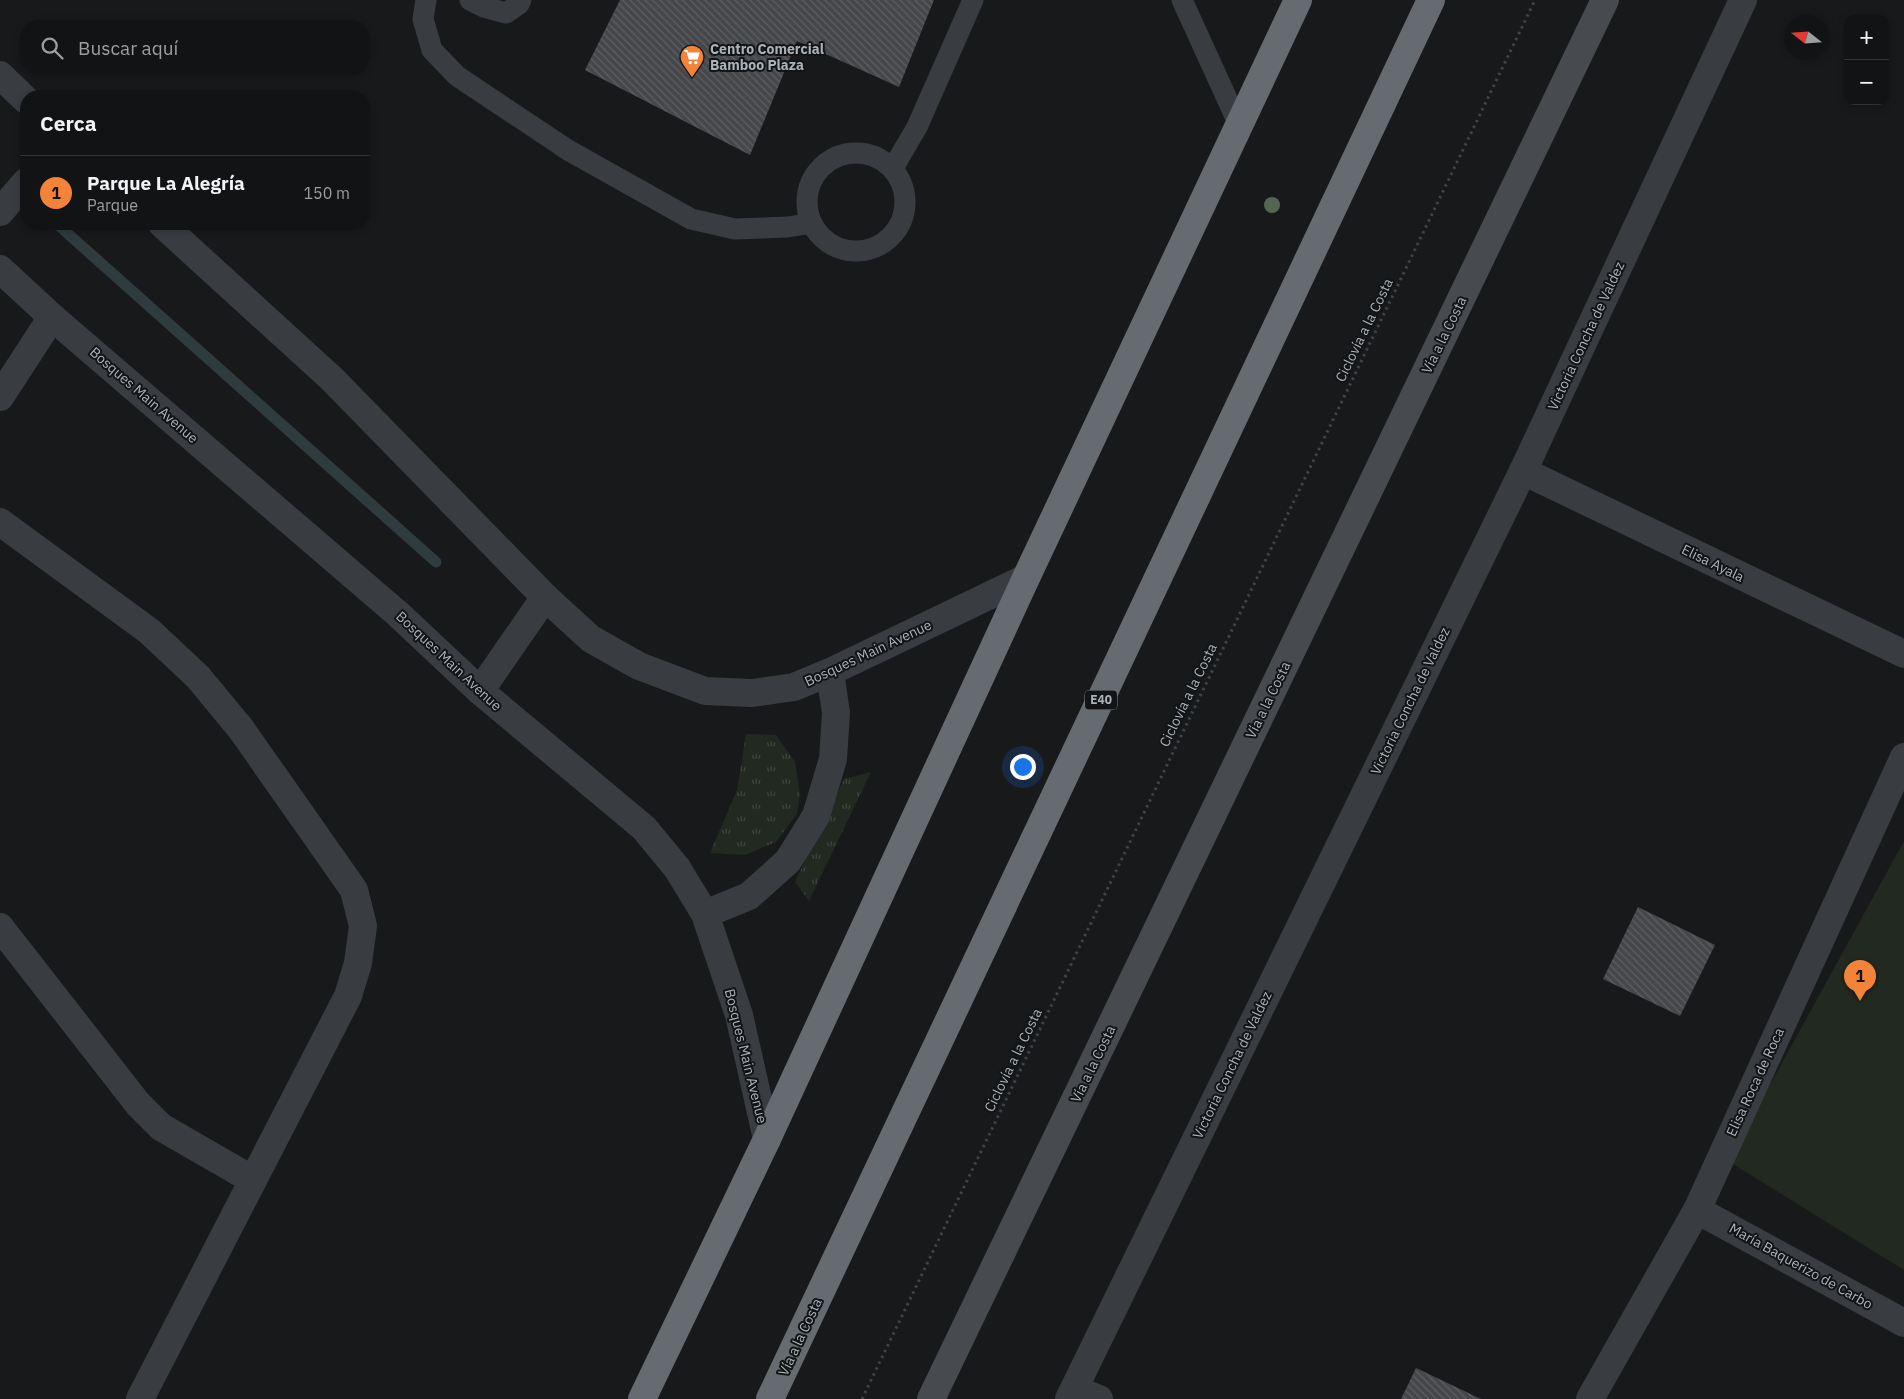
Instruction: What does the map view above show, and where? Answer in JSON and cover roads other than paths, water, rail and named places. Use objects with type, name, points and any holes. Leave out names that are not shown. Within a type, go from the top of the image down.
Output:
[{"type":"highway","points":[[642,1399],[767,1139],[1026,578],[1298,0]]},
{"type":"highway","name":"Vía a la Costa","points":[[770,1399],[1431,0]]},
{"type":"street","name":"Vía a la Costa","points":[[931,1399],[1605,0]]},
{"type":"street","name":"Victoria Concha de Valdez","points":[[1072,1394],[1523,471],[1743,0]]},
{"type":"street","points":[[0,76],[20,94]]},
{"type":"street","points":[[0,212],[20,189]]},
{"type":"street","name":"Bosques Main Avenue","points":[[169,230],[332,379],[545,597],[591,639],[640,666],[705,691],[752,693],[794,687],[830,672],[1026,578]]},
{"type":"street","name":"Bosques Main Avenue","points":[[2,278],[52,317],[398,614],[480,691],[644,828],[677,868],[705,914],[740,1015],[767,1139]]},
{"type":"street","points":[[0,397],[52,317]]},
{"type":"street","name":"Elisa Ayala","points":[[1523,471],[1904,654]]},
{"type":"street","points":[[0,522],[149,631],[198,677],[241,729],[354,890],[363,926],[358,963],[348,996],[140,1399]]},
{"type":"street","points":[[480,691],[545,597]]},
{"type":"street","points":[[705,914],[749,896],[788,861],[816,816],[833,760],[836,713],[830,672]]},
{"type":"street","name":"Elisa Roca de Roca","points":[[1590,1399],[1697,1210],[1904,757]]},
{"type":"street","points":[[0,928],[138,1104],[161,1127],[254,1180]]},
{"type":"street","name":"María Baquerizo de Carbo","points":[[1697,1210],[1904,1323]]},
{"type":"street","points":[[1072,1394],[1099,1399]]},
{"type":"lane","points":[[426,0],[423,19],[432,50],[457,76],[568,150],[691,218],[735,229],[788,227],[812,223]]},
{"type":"lane","points":[[470,0],[484,7],[506,13],[519,4],[521,0]]},
{"type":"lane","points":[[893,168],[917,128],[973,0]]},
{"type":"lane","points":[[1182,0],[1239,124]]},
{"type":"lane","points":[[869,153],[893,168],[904,187],[906,208],[898,228],[884,243],[864,250],[843,250],[824,240],[812,223],[807,196],[818,170],[842,154],[869,153]]},
{"type":"waterway","points":[[64,230],[436,562]]},
{"type":"place","name":"Centro Comercial Bamboo Plaza","points":[[692,78]]},
{"type":"place","name":"Parque La Alegría","points":[[1860,1001]]}]
